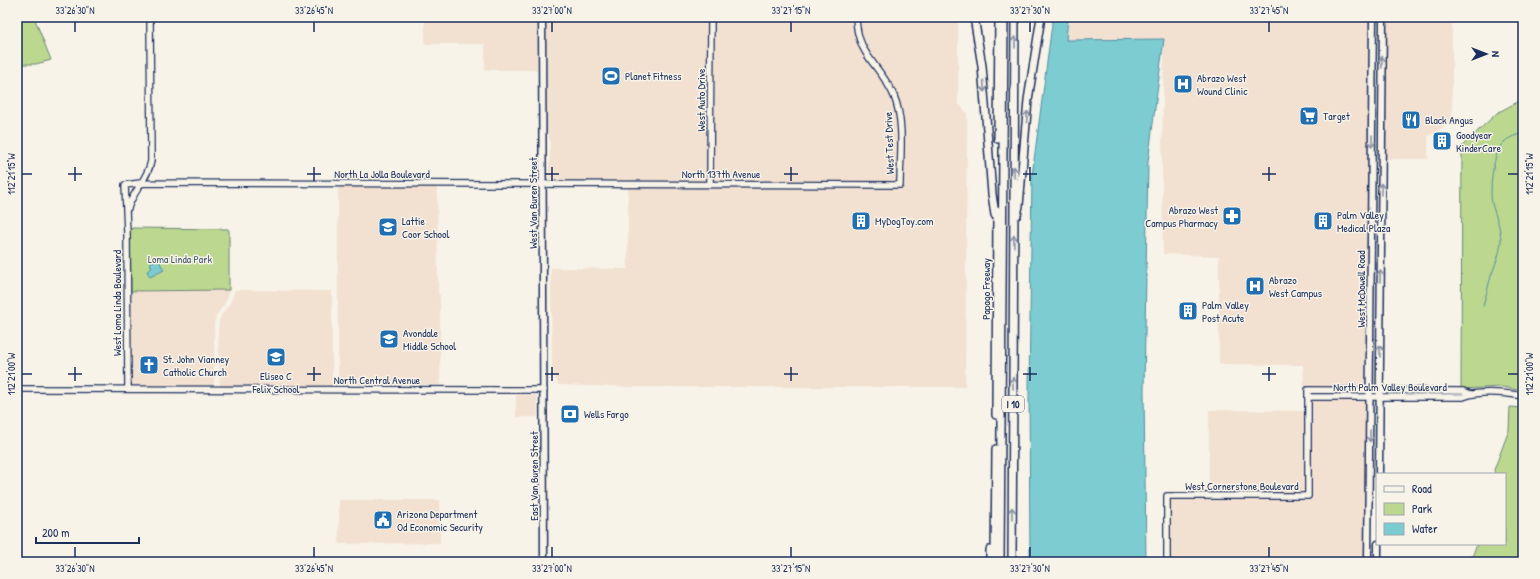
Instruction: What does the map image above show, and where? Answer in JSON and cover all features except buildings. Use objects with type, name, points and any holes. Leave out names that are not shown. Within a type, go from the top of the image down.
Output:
[{"type":"highway","points":[[974,17],[982,66],[992,194],[997,232]]},
{"type":"highway","name":"Papago Freeway","points":[[995,562],[999,17]]},
{"type":"highway","points":[[1000,562],[1004,17]]},
{"type":"highway","name":"I 10","points":[[1013,562],[1015,17]]},
{"type":"highway","points":[[1014,225],[1019,206],[1028,100],[1041,17]]},
{"type":"highway","points":[[990,562],[990,515],[995,501]]},
{"type":"main road","name":"West Van Buren Street","points":[[542,17],[544,390]]},
{"type":"main road","name":"West McDowell Road","points":[[1368,562],[1373,17]]},
{"type":"main road","name":"West McDowell Road","points":[[1379,473],[1383,17]]},
{"type":"main road","points":[[1372,102],[1382,101]]},
{"type":"main road","name":"East Van Buren Street","points":[[544,390],[544,562]]},
{"type":"main road","points":[[1378,545],[1378,562]]},
{"type":"street","name":"West Loma Linda Boulevard","points":[[126,216],[131,198],[147,174],[150,165],[150,17]]},
{"type":"street","name":"West Auto Drive","points":[[710,184],[711,17]]},
{"type":"street","name":"West Test Drive","points":[[856,17],[858,34],[864,50],[890,87],[898,108],[900,124],[900,184]]},
{"type":"street","name":"North La Jolla Boulevard","points":[[125,185],[141,183],[542,184]]},
{"type":"street","name":"North 137th Avenue","points":[[542,184],[900,184]]},
{"type":"street","name":"West Loma Linda Boulevard","points":[[125,185],[127,233],[128,389]]},
{"type":"street","name":"North Central Avenue","points":[[17,389],[544,390]]},
{"type":"street","name":"North Palm Valley Boulevard","points":[[1308,390],[1370,390],[1380,393],[1463,391],[1470,394],[1505,394],[1523,396]]},
{"type":"street","name":"West Cornerstone Boulevard","points":[[1167,562],[1167,496],[1308,496],[1308,390]]},
{"type":"street","name":"North Palm Valley Boulevard","points":[[1308,397],[1370,397],[1380,393]]},
{"type":"shaded area","points":[[425,17],[537,17],[537,70],[485,70],[485,44],[425,44]]},
{"type":"shaded area","points":[[547,17],[958,17],[958,103],[967,113],[965,387],[636,387],[558,385],[557,381],[552,375],[551,268],[628,269],[628,180],[554,181],[549,178],[550,141],[547,130]]},
{"type":"shaded area","points":[[1068,17],[1369,17],[1371,27],[1369,224],[1366,232],[1368,265],[1368,332],[1365,354],[1364,386],[1304,387],[1303,365],[1219,364],[1219,256],[1163,254],[1162,162],[1164,39],[1066,40]]},
{"type":"shaded area","points":[[1387,17],[1452,17],[1452,122],[1428,136],[1428,159],[1384,159]]},
{"type":"shaded area","points":[[339,187],[437,187],[438,294],[440,295],[440,385],[338,384]]},
{"type":"shaded area","points":[[229,290],[227,300],[216,316],[214,324],[213,386],[132,386],[131,291]]},
{"type":"shaded area","name":"Eliseo C Felix School","points":[[235,290],[332,291],[332,386],[220,386],[219,321],[222,314],[230,304]]},
{"type":"shaded area","points":[[516,395],[537,396],[538,417],[516,417]]},
{"type":"shaded area","points":[[1314,399],[1363,399],[1367,403],[1365,425],[1365,562],[1170,562],[1170,503],[1172,500],[1311,500],[1312,401]]},
{"type":"shaded area","points":[[1209,410],[1304,411],[1304,491],[1301,493],[1209,492]]},
{"type":"shaded area","points":[[339,500],[440,500],[440,543],[339,544]]},
{"type":"green space","points":[[17,17],[34,17],[51,60],[36,64],[17,64]]},
{"type":"green space","points":[[1523,99],[1523,391],[1503,387],[1461,389],[1462,146],[1497,113]]},
{"type":"green space","name":"Loma Linda Park","points":[[132,228],[228,229],[229,290],[131,291],[130,232]]},
{"type":"green space","points":[[1510,407],[1523,408],[1523,562],[1470,562],[1477,545],[1506,545],[1506,473],[1495,473],[1494,470],[1509,430]]},
{"type":"water","points":[[1053,17],[1068,17],[1066,40],[1164,39],[1148,162],[1144,390],[1146,562],[1030,562],[1029,389],[1032,175]]},
{"type":"water","points":[[158,259],[164,270],[150,277],[147,271],[152,268],[150,263]]},
{"type":"waterway","points":[[1483,306],[1501,241],[1500,231],[1491,197],[1495,161],[1500,146],[1511,137],[1523,133]]},
{"type":"place","name":"Planet Fitness","points":[[611,76]]},
{"type":"place","name":"Abrazo West Wound Clinic","points":[[1183,84]]},
{"type":"place","name":"Target","points":[[1309,116]]},
{"type":"place","name":"Black Angus","points":[[1411,120]]},
{"type":"place","name":"Goodyear KinderCare","points":[[1442,141]]},
{"type":"place","name":"Abrazo West Campus Pharmacy","points":[[1232,216]]},
{"type":"place","name":"MyDogToy.com","points":[[861,221]]},
{"type":"place","name":"Palm Valley Medical Plaza","points":[[1323,221]]},
{"type":"place","name":"Lattie Coor School","points":[[388,227]]},
{"type":"place","name":"Abrazo West Campus","points":[[1255,286]]},
{"type":"place","name":"Palm Valley Post Acute","points":[[1188,311]]},
{"type":"place","name":"Avondale Middle School","points":[[389,339]]},
{"type":"place","name":"Eliseo C Felix School","points":[[276,357]]},
{"type":"place","name":"St. John Vianney Catholic Church","points":[[149,365]]},
{"type":"place","name":"Wells Fargo","points":[[570,414]]},
{"type":"place","name":"Arizona Department Od Economic Security","points":[[383,520]]}]
